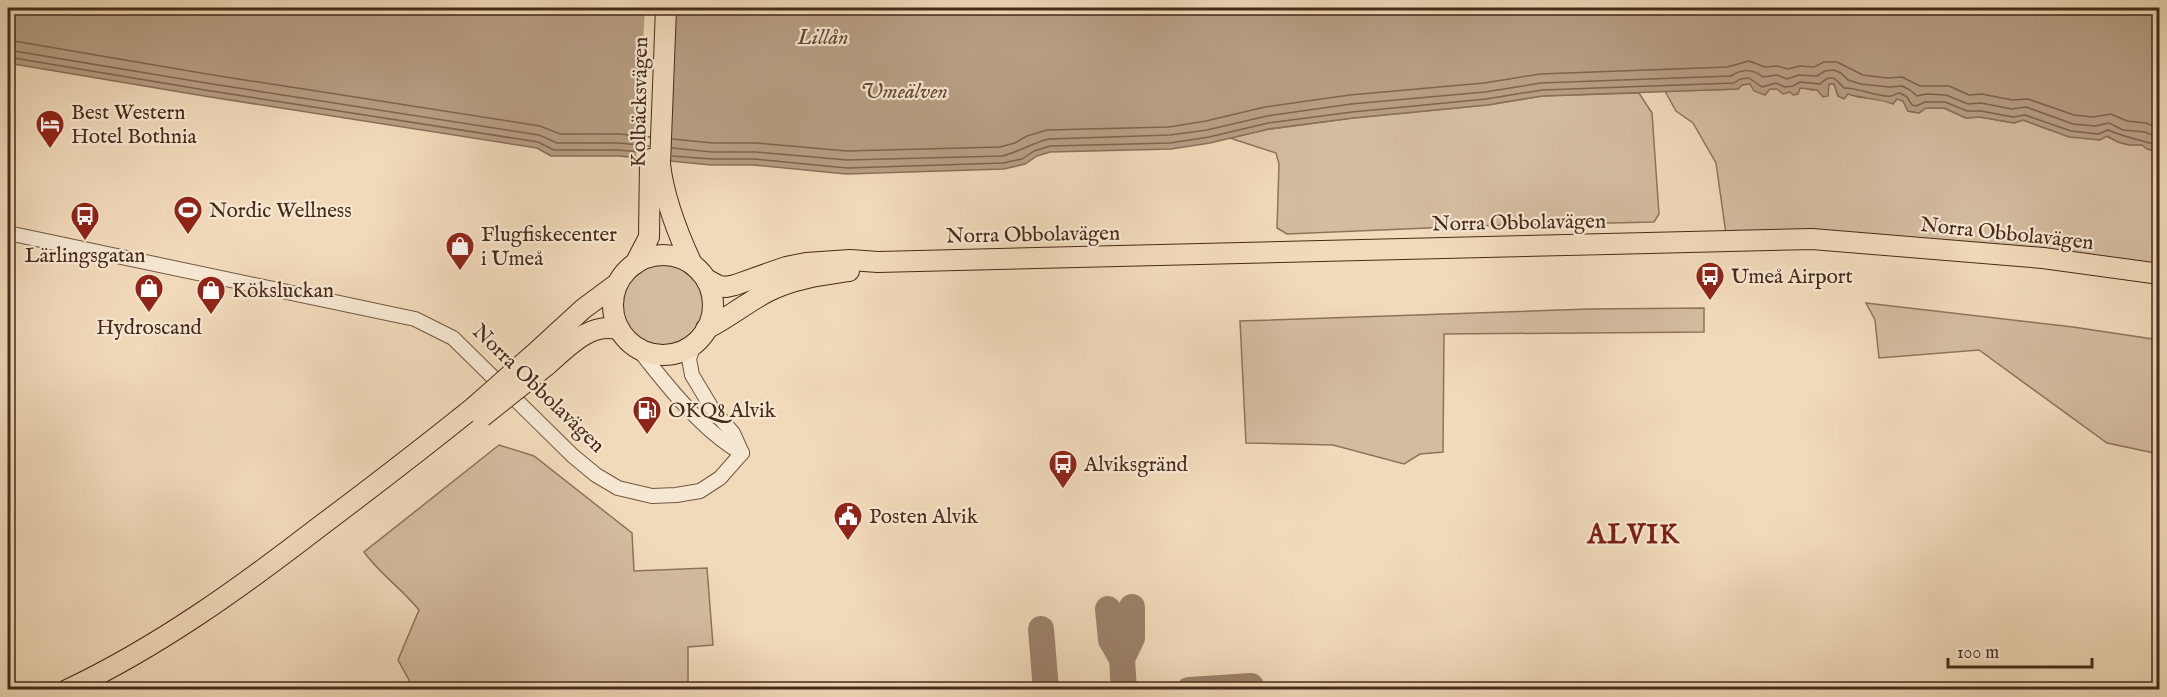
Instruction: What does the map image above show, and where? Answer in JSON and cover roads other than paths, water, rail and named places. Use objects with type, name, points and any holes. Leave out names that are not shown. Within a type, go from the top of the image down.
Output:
[{"type":"highway","name":"Kolbäcksvägen","points":[[656,8],[651,103],[656,186],[692,264]]},
{"type":"highway","name":"Kolbäcksvägen","points":[[635,264],[649,237],[656,186],[666,8]]},
{"type":"highway","name":"Norra Obbolavägen","points":[[706,279],[719,286],[735,285],[786,267],[806,263],[850,260],[878,262],[1812,239],[2043,258],[2160,274]]},
{"type":"highway","points":[[96,690],[136,669],[209,624],[283,571],[540,360],[591,330],[610,326],[620,330],[636,346],[645,351],[663,355],[682,351],[700,337],[713,308],[706,279],[692,264],[669,256],[656,256],[635,264],[618,283],[583,309],[540,360]]},
{"type":"highway","name":"Norra Obbolavägen","points":[[700,337],[758,297],[781,286],[855,270],[878,262]]},
{"type":"highway","points":[[618,283],[613,305],[620,330]]},
{"type":"highway","points":[[67,690],[158,641],[237,590],[372,487],[478,412]]},
{"type":"street","name":"Norra Obbolavägen","points":[[8,233],[415,319],[453,338],[573,456],[596,475],[618,488],[652,496],[700,491],[720,478],[742,453]]},
{"type":"street","points":[[700,337],[689,359],[692,375],[713,410],[733,433],[742,453]]},
{"type":"street","points":[[636,346],[701,421],[725,444],[742,453]]},
{"type":"water","name":"Umeälven","points":[[8,8],[2159,8],[2159,152],[2142,145],[2118,142],[2107,136],[2100,140],[2069,137],[2023,120],[2014,123],[1980,117],[1966,118],[1944,108],[1926,108],[1919,113],[1908,111],[1903,101],[1897,99],[1893,104],[1848,94],[1844,99],[1838,96],[1834,84],[1829,84],[1828,96],[1823,97],[1817,90],[1800,88],[1798,94],[1793,95],[1790,92],[1783,94],[1777,89],[1770,89],[1765,95],[1754,91],[1750,84],[1742,85],[1738,89],[1542,96],[1487,105],[1269,129],[1210,143],[1171,149],[1050,152],[1037,156],[1025,164],[1004,169],[846,174],[619,156],[551,156],[537,148],[8,63]]},
{"type":"place","name":"Best Western Hotel Bothnia","points":[[50,150]]},
{"type":"place","name":"Nordic Wellness","points":[[188,236]]},
{"type":"place","name":"Lärlingsgatan","points":[[85,242]]},
{"type":"place","name":"Flugfiskecenter i Umeå","points":[[460,272]]},
{"type":"place","name":"Umeå Airport","points":[[1710,302]]},
{"type":"place","name":"Hydroscand","points":[[149,314]]},
{"type":"place","name":"Köksluckan","points":[[211,316]]},
{"type":"place","name":"OKQ8 Alvik","points":[[647,436]]},
{"type":"place","name":"Alviksgränd","points":[[1063,490]]},
{"type":"place","name":"Posten Alvik","points":[[848,542]]},
{"type":"district","name":"ALVIK","points":[[1634,534]]},
{"type":"water label","name":"Lillån","points":[[823,36]]}]
